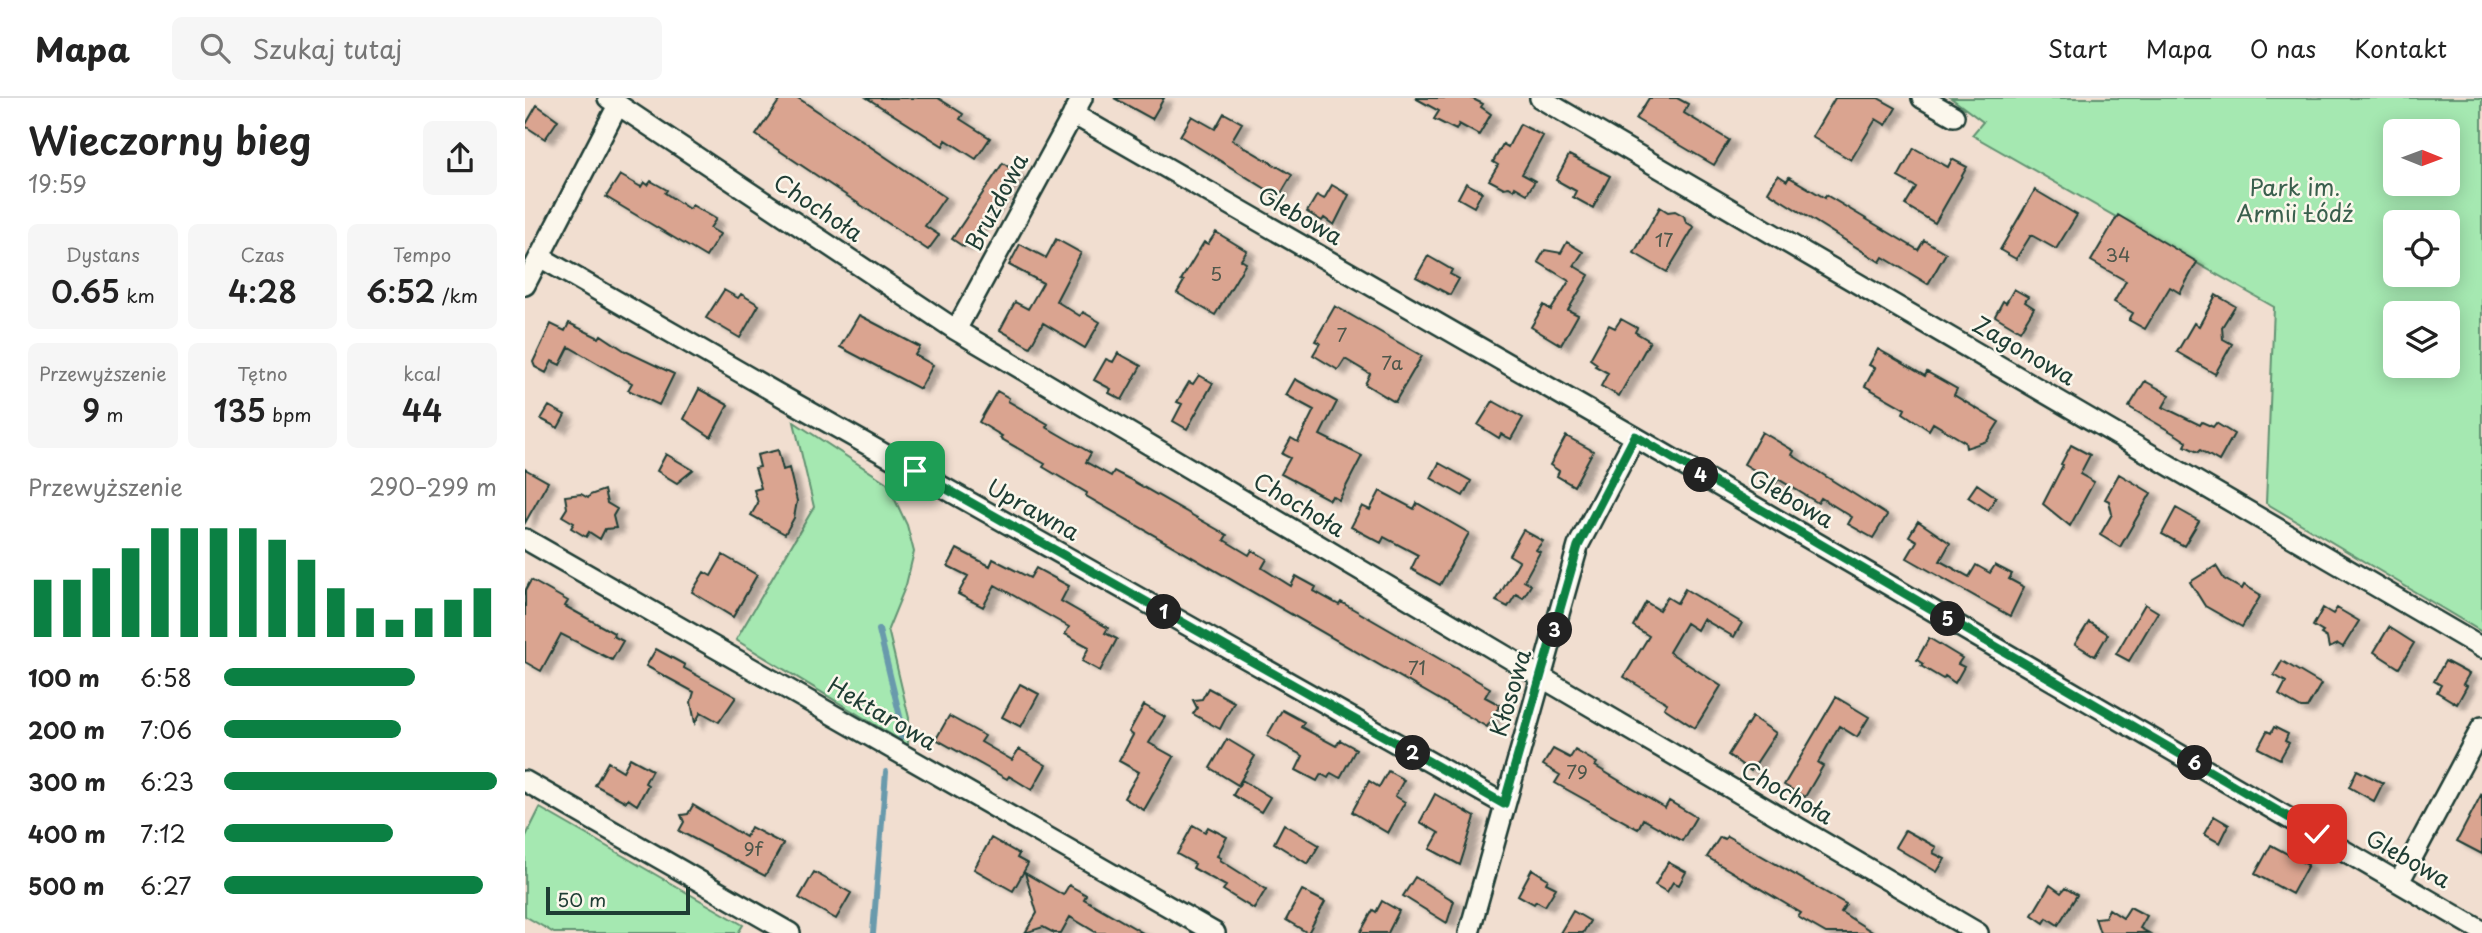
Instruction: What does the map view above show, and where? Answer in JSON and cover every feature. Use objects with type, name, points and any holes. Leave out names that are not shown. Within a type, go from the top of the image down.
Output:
[{"type":"street","name":"Zagonowa","points":[[1541,98],[2482,648]]},
{"type":"street","points":[[1922,98],[1954,116]]},
{"type":"street","points":[[530,271],[613,101]]},
{"type":"street","name":"Chochoła","points":[[613,101],[956,330],[1978,933]]},
{"type":"street","name":"Bruzdowa","points":[[956,330],[1077,106]]},
{"type":"street","name":"Glebowa","points":[[1077,106],[2482,931]]},
{"type":"street","name":"Uprawna","points":[[530,271],[1504,804]]},
{"type":"street","name":"Kłosowa","points":[[1473,931],[1504,804],[1578,546],[1635,436]]},
{"type":"street","name":"Hektarowa","points":[[525,539],[1215,933]]},
{"type":"street","points":[[2399,882],[2482,727]]},
{"type":"street","points":[[525,781],[790,933]]},
{"type":"green space","name":"Park im. Armii Łódź","points":[[1951,98],[2482,98],[2482,632],[2266,503],[2274,307],[1972,135],[1983,122]]},
{"type":"green space","points":[[794,422],[887,483],[907,525],[914,552],[906,585],[888,629],[909,718],[908,745],[736,640],[814,507]]},
{"type":"green space","points":[[540,808],[743,925],[738,933],[554,933],[525,916],[525,838]]},
{"type":"building","points":[[781,98],[798,98],[945,197],[925,226],[939,235],[928,250],[756,135]]},
{"type":"building","points":[[867,98],[938,98],[963,114],[960,119],[990,138],[976,159],[946,140],[943,146]]},
{"type":"building","points":[[1114,98],[1164,98],[1152,119]]},
{"type":"building","points":[[1415,98],[1471,98],[1483,104],[1481,107],[1491,114],[1479,135],[1459,124],[1456,130],[1434,119],[1439,111]]},
{"type":"building","points":[[1649,98],[1677,98],[1688,104],[1684,113],[1729,140],[1714,165],[1636,119]]},
{"type":"building","points":[[1835,98],[1878,98],[1896,108],[1886,125],[1876,119],[1851,160],[1812,137]]},
{"type":"building","points":[[537,105],[558,120],[545,139],[525,126]]},
{"type":"building","points":[[1224,113],[1242,123],[1232,140],[1292,175],[1279,197],[1180,136],[1192,116],[1215,129]]},
{"type":"building","points":[[1520,124],[1543,136],[1522,174],[1535,181],[1527,194],[1515,187],[1514,190],[1504,188],[1489,180],[1498,165],[1493,162],[1503,144],[1508,147]]},
{"type":"building","points":[[1914,148],[1948,167],[1952,159],[1967,167],[1935,223],[1905,205],[1916,187],[1898,177]]},
{"type":"building","points":[[1569,155],[1610,176],[1593,208],[1573,197],[1576,191],[1556,180]]},
{"type":"building","points":[[1003,163],[1017,173],[964,247],[952,239]]},
{"type":"building","points":[[620,175],[641,187],[644,182],[648,185],[651,181],[667,190],[665,193],[689,209],[692,205],[716,219],[710,228],[720,234],[706,257],[606,197]]},
{"type":"building","points":[[1778,175],[1787,181],[1789,177],[1825,198],[1826,195],[1918,250],[1924,240],[1946,253],[1928,284],[1883,257],[1880,262],[1768,192]]},
{"type":"building","points":[[1466,183],[1482,192],[1474,207],[1458,198]]},
{"type":"building","points":[[1332,185],[1349,195],[1334,225],[1307,212],[1317,195],[1324,199]]},
{"type":"building","points":[[2035,190],[2077,215],[2056,249],[2031,235],[2016,259],[2000,250]]},
{"type":"building","points":[[1660,207],[1684,216],[1686,222],[1694,227],[1667,272],[1634,253]]},
{"type":"building","points":[[2118,215],[2197,262],[2180,293],[2170,287],[2145,329],[2129,320],[2133,313],[2114,302],[2126,281],[2091,261]]},
{"type":"building","points":[[1216,232],[1247,251],[1241,260],[1246,263],[1215,315],[1177,293],[1184,281],[1181,280],[1204,242],[1208,244]]},
{"type":"building","points":[[1056,239],[1081,253],[1056,301],[1080,316],[1083,312],[1100,322],[1085,348],[1043,323],[1030,347],[1000,330],[1015,302],[1028,309],[1043,283],[1009,265],[1020,244],[1046,258]]},
{"type":"building","points":[[1567,242],[1583,252],[1574,266],[1589,275],[1568,310],[1578,315],[1561,345],[1531,327],[1544,305],[1551,310],[1569,281],[1538,262],[1545,250],[1561,253]]},
{"type":"building","points":[[1428,256],[1452,270],[1450,274],[1459,279],[1450,295],[1416,277]]},
{"type":"building","points":[[2014,289],[2028,297],[2025,302],[2034,308],[2020,331],[1995,316]]},
{"type":"building","points":[[724,290],[738,298],[741,294],[759,305],[740,338],[706,318]]},
{"type":"building","points":[[2216,295],[2235,306],[2222,327],[2223,339],[2232,344],[2215,374],[2177,352],[2194,323],[2199,326]]},
{"type":"building","points":[[1335,306],[1422,356],[1395,402],[1365,384],[1370,374],[1345,359],[1338,370],[1313,355],[1320,343],[1315,341]]},
{"type":"building","points":[[859,315],[920,347],[915,355],[933,365],[920,389],[840,347]]},
{"type":"building","points":[[1621,319],[1637,328],[1635,332],[1650,341],[1619,396],[1601,386],[1608,373],[1595,366],[1597,364],[1590,359],[1609,325],[1615,328]]},
{"type":"building","points":[[569,323],[599,338],[601,335],[625,351],[674,374],[659,405],[628,390],[632,383],[569,347],[560,365],[552,361],[546,373],[535,367],[533,362],[551,324],[565,331]]},
{"type":"building","points":[[1878,349],[1925,376],[1927,372],[1957,389],[1954,395],[1999,422],[1987,441],[1966,448],[1965,442],[1933,423],[1929,430],[1903,413],[1905,409],[1865,386],[1875,368],[1869,365]]},
{"type":"building","points":[[1118,353],[1141,366],[1122,400],[1109,393],[1111,389],[1094,380],[1106,359],[1113,362]]},
{"type":"building","points":[[1199,375],[1213,383],[1187,429],[1173,421],[1182,404],[1177,402],[1189,382],[1193,384]]},
{"type":"building","points":[[1295,379],[1337,402],[1320,435],[1362,456],[1339,500],[1332,496],[1330,500],[1281,474],[1290,458],[1282,454],[1291,438],[1298,442],[1314,410],[1286,395]]},
{"type":"building","points":[[2145,381],[2170,395],[2163,407],[2200,425],[2202,422],[2213,427],[2216,423],[2234,434],[2219,461],[2200,450],[2198,452],[2185,446],[2187,442],[2129,407]]},
{"type":"building","points":[[699,389],[728,405],[711,437],[684,419]]},
{"type":"building","points":[[997,391],[1009,398],[1008,401],[1048,424],[1046,427],[1091,453],[1086,462],[1111,476],[1114,471],[1129,479],[1227,535],[1224,540],[1249,555],[1252,550],[1267,559],[1262,568],[1291,586],[1296,576],[1316,587],[1314,591],[1339,605],[1341,602],[1490,688],[1485,697],[1500,705],[1487,727],[1086,496],[1087,493],[1043,467],[1045,464],[1000,438],[1002,436],[979,422]]},
{"type":"building","points":[[1493,401],[1523,418],[1511,439],[1501,434],[1499,438],[1478,425]]},
{"type":"building","points":[[549,406],[565,415],[558,428],[541,419]]},
{"type":"building","points":[[1762,432],[1794,451],[1792,455],[1887,515],[1873,538],[1848,524],[1852,517],[1821,498],[1818,503],[1778,479],[1776,483],[1744,464]]},
{"type":"building","points":[[1566,436],[1593,451],[1574,486],[1557,476],[1559,471],[1550,465]]},
{"type":"building","points":[[2071,445],[2090,455],[2080,474],[2094,482],[2070,526],[2043,504]]},
{"type":"building","points":[[778,450],[783,470],[789,468],[797,501],[794,518],[785,534],[751,515],[758,503],[754,490],[761,488],[755,468],[760,467],[757,455]]},
{"type":"building","points":[[666,454],[693,470],[677,483],[657,471]]},
{"type":"building","points":[[1439,463],[1471,481],[1463,496],[1431,478]]},
{"type":"building","points":[[525,469],[548,482],[525,523]]},
{"type":"building","points":[[2119,474],[2151,493],[2120,547],[2100,535],[2112,514],[2109,501],[2105,499]]},
{"type":"building","points":[[1977,484],[1996,497],[1988,510],[1968,497]]},
{"type":"building","points":[[604,490],[607,503],[617,509],[613,516],[616,528],[605,529],[600,539],[589,532],[586,537],[571,528],[574,523],[562,516],[567,508],[565,496],[581,494],[588,498]]},
{"type":"building","points":[[1380,491],[1414,509],[1417,503],[1469,533],[1440,585],[1411,569],[1418,555],[1384,537],[1381,543],[1351,527],[1362,506],[1370,510]]},
{"type":"building","points":[[2176,508],[2199,521],[2184,546],[2162,534]]},
{"type":"building","points":[[1918,521],[1950,543],[1940,561],[1969,577],[1976,565],[1990,573],[1995,565],[2012,574],[2009,579],[2024,587],[2010,616],[1907,558],[1917,541],[1909,536]]},
{"type":"building","points":[[1523,530],[1543,541],[1536,550],[1540,552],[1524,581],[1531,585],[1523,598],[1516,594],[1508,607],[1496,601],[1519,561],[1509,555]]},
{"type":"building","points":[[957,549],[990,566],[993,559],[1030,578],[1036,568],[1069,586],[1061,601],[1108,628],[1105,633],[1117,639],[1100,671],[1082,661],[1089,647],[1065,634],[1069,627],[995,585],[983,607],[958,594],[968,576],[948,566]]},
{"type":"building","points":[[723,555],[757,575],[733,617],[692,592],[704,572],[711,576]]},
{"type":"building","points":[[2216,566],[2224,579],[2242,589],[2244,585],[2261,595],[2242,627],[2205,606],[2190,582]]},
{"type":"building","points":[[531,580],[568,601],[565,606],[614,633],[613,636],[623,641],[612,660],[561,634],[541,671],[525,662],[525,591]]},
{"type":"building","points":[[1685,589],[1742,623],[1734,637],[1703,619],[1697,630],[1686,623],[1669,652],[1721,686],[1695,728],[1664,708],[1667,703],[1624,677],[1649,636],[1633,626],[1646,602],[1659,610],[1667,597],[1677,603]]},
{"type":"building","points":[[2145,604],[2158,612],[2129,661],[2116,654]]},
{"type":"building","points":[[2323,608],[2333,614],[2337,608],[2359,621],[2343,647],[2338,644],[2329,648],[2327,638],[2321,634],[2323,632],[2313,626]]},
{"type":"building","points":[[2089,622],[2108,634],[2095,656],[2075,644]]},
{"type":"building","points":[[2389,627],[2414,643],[2399,668],[2374,652]]},
{"type":"building","points":[[1929,638],[1962,658],[1958,664],[1964,667],[1955,683],[1921,666],[1923,664],[1917,660]]},
{"type":"building","points":[[656,649],[736,697],[719,722],[701,712],[695,723],[691,702],[694,692],[646,666]]},
{"type":"building","points":[[2282,661],[2321,684],[2307,708],[2301,708],[2279,695],[2286,682],[2274,675]]},
{"type":"building","points":[[2445,661],[2469,674],[2463,684],[2467,686],[2457,704],[2437,692],[2441,685],[2434,681]]},
{"type":"building","points":[[1020,684],[1039,694],[1021,727],[1002,717]]},
{"type":"building","points":[[1208,688],[1234,702],[1220,729],[1193,714],[1197,708],[1193,700],[1202,699]]},
{"type":"building","points":[[1836,697],[1869,717],[1857,737],[1839,726],[1818,763],[1823,766],[1805,797],[1784,785]]},
{"type":"building","points":[[1144,705],[1165,717],[1149,743],[1174,757],[1144,810],[1124,798],[1139,772],[1119,761],[1133,735],[1129,732]]},
{"type":"building","points":[[1282,710],[1304,722],[1301,727],[1336,746],[1340,740],[1356,749],[1340,778],[1331,773],[1328,778],[1321,774],[1317,781],[1296,770],[1303,756],[1267,736]]},
{"type":"building","points":[[949,716],[985,736],[981,742],[1012,760],[1019,749],[1046,765],[1032,790],[936,739]]},
{"type":"building","points":[[1752,717],[1776,733],[1751,771],[1728,755]]},
{"type":"building","points":[[2274,727],[2288,734],[2285,741],[2289,743],[2280,759],[2258,748],[2267,731],[2271,733]]},
{"type":"building","points":[[1227,739],[1255,756],[1238,785],[1210,768]]},
{"type":"building","points":[[1553,749],[1570,758],[1575,750],[1597,763],[1595,766],[1665,808],[1669,801],[1696,817],[1682,841],[1643,819],[1638,829],[1555,783],[1560,775],[1543,765]]},
{"type":"building","points":[[630,758],[652,770],[645,783],[648,785],[637,805],[595,785],[608,762],[623,771]]},
{"type":"building","points":[[2357,770],[2383,783],[2374,801],[2349,787]]},
{"type":"building","points":[[1388,771],[1404,780],[1395,796],[1405,802],[1388,833],[1352,812],[1369,781],[1379,787]]},
{"type":"building","points":[[1242,780],[1270,797],[1261,812],[1233,795]]},
{"type":"building","points":[[2482,793],[2482,854],[2457,841]]},
{"type":"building","points":[[1435,794],[1475,817],[1460,865],[1430,849],[1439,833],[1420,822]]},
{"type":"building","points":[[693,805],[746,837],[751,827],[783,844],[765,876],[679,831],[684,822],[681,815],[688,814]]},
{"type":"building","points":[[2214,816],[2229,825],[2220,843],[2204,834]]},
{"type":"building","points":[[1284,824],[1319,845],[1308,864],[1274,843]]},
{"type":"building","points":[[1193,825],[1205,832],[1208,827],[1227,837],[1217,856],[1220,860],[1266,889],[1254,909],[1223,890],[1226,886],[1193,868],[1195,864],[1177,854]]},
{"type":"building","points":[[1905,830],[1936,847],[1933,853],[1945,859],[1937,872],[1895,847]]},
{"type":"building","points":[[1727,836],[1846,904],[1841,912],[1874,933],[1826,933],[1798,917],[1801,913],[1707,857],[1720,837],[1725,839]]},
{"type":"building","points":[[991,838],[1019,854],[1017,858],[1028,864],[1013,891],[974,869]]},
{"type":"building","points":[[2271,845],[2308,865],[2292,894],[2255,874]]},
{"type":"building","points":[[1668,862],[1686,872],[1679,885],[1673,882],[1667,892],[1655,885]]},
{"type":"building","points":[[1532,869],[1548,879],[1546,883],[1556,888],[1545,906],[1536,901],[1534,904],[1518,895]]},
{"type":"building","points":[[814,872],[851,893],[836,919],[799,898]]},
{"type":"building","points":[[1025,873],[1063,895],[1069,885],[1086,895],[1084,899],[1143,933],[1097,933],[1070,917],[1061,933],[1054,933],[1043,927],[1025,933],[1037,913]]},
{"type":"building","points":[[1415,877],[1454,901],[1447,923],[1403,896]]},
{"type":"building","points":[[2050,885],[2061,893],[2065,888],[2077,895],[2058,925],[2047,918],[2044,923],[2032,915]]},
{"type":"building","points":[[1302,890],[1325,902],[1308,933],[1286,920]]},
{"type":"building","points":[[1382,901],[1399,911],[1388,933],[1360,933],[1373,910],[1376,912]]},
{"type":"building","points":[[2130,907],[2147,916],[2140,928],[2149,933],[2100,933],[2095,918],[2105,917],[2109,909],[2123,918]]},
{"type":"building","points":[[1573,911],[1590,921],[1583,933],[1560,933]]},
{"type":"waterway","points":[[879,630],[902,725],[901,737]]},
{"type":"waterway","points":[[873,933],[886,772]]},
{"type":"route","points":[[915,471],[1504,804],[1578,546],[1635,436],[2317,834]]}]
